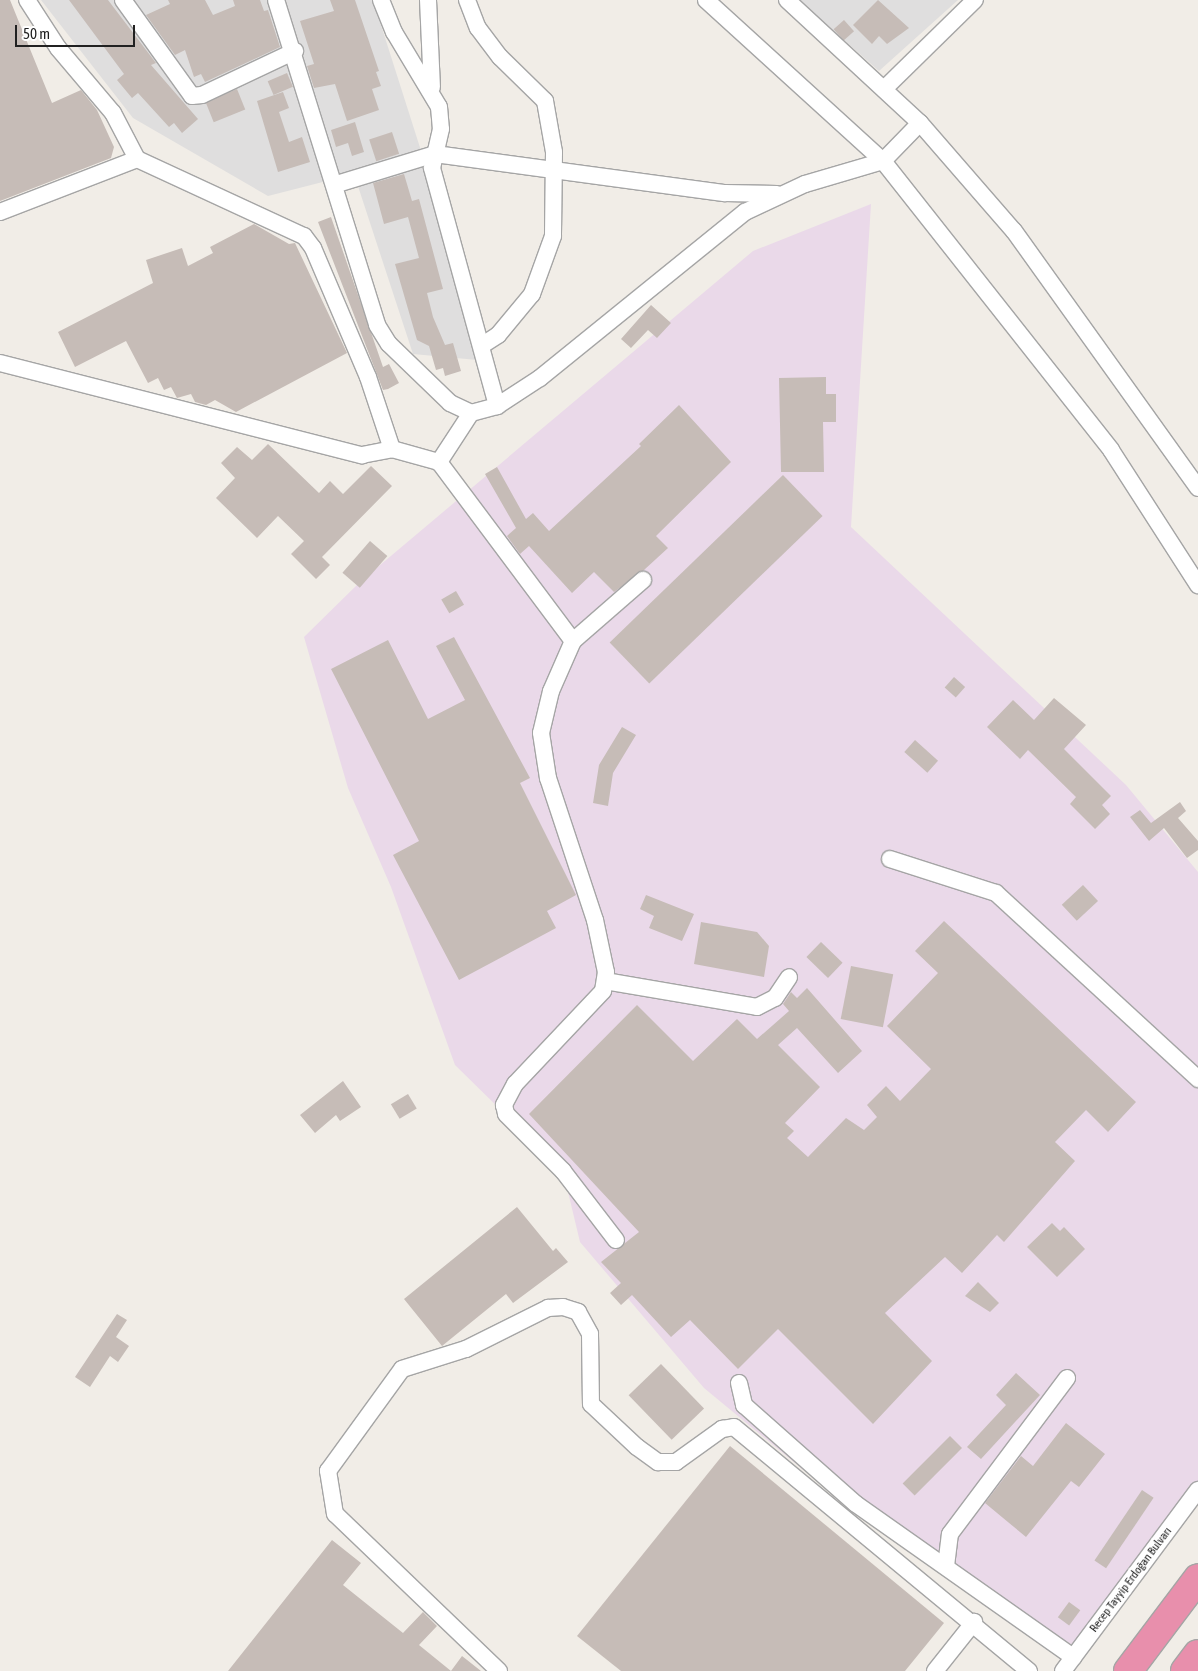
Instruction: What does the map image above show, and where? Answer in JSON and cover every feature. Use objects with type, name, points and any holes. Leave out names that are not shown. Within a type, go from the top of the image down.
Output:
[{"type":"highway","points":[[1128,1671],[1198,1578]]},
{"type":"highway","points":[[1185,1671],[1198,1654]]},
{"type":"street","points":[[27,0],[58,48],[113,113],[137,159],[289,227],[313,248],[368,377],[392,449]]},
{"type":"street","points":[[123,0],[192,96],[202,95],[295,51]]},
{"type":"street","points":[[276,0],[295,51],[337,184],[377,325],[389,344],[450,403],[471,412],[497,406],[540,378],[745,212],[779,194],[883,161],[920,123]]},
{"type":"street","points":[[381,0],[394,32],[432,87]]},
{"type":"street","points":[[428,0],[432,87],[441,129],[432,168],[497,406]]},
{"type":"street","points":[[468,0],[478,28],[500,57],[546,100],[553,170],[553,236],[532,294],[498,335],[480,346]]},
{"type":"street","points":[[706,0],[883,161],[1111,450],[1198,585]]},
{"type":"street","points":[[787,0],[920,123],[1014,231],[1198,488]]},
{"type":"street","points":[[884,89],[975,0]]},
{"type":"street","points":[[337,184],[435,154],[725,193],[779,194]]},
{"type":"street","points":[[0,212],[137,159]]},
{"type":"street","points":[[0,363],[362,455],[392,449],[439,462],[573,641]]},
{"type":"street","points":[[439,462],[471,412]]},
{"type":"street","points":[[616,1240],[563,1170],[506,1114],[504,1105],[515,1084],[604,990],[605,981],[595,920],[548,778],[541,733],[551,691],[573,641],[643,580]]},
{"type":"street","points":[[890,858],[996,893],[1198,1079]]},
{"type":"street","points":[[605,981],[757,1007],[775,998],[789,977]]},
{"type":"street","points":[[499,1671],[335,1514],[328,1471],[402,1369],[466,1349],[548,1308],[578,1312],[590,1334],[591,1404],[658,1462],[676,1462],[722,1429],[734,1427],[974,1622],[1029,1671]]},
{"type":"street","points":[[946,1566],[950,1534],[1067,1378]]},
{"type":"street","points":[[739,1383],[744,1405],[856,1504],[1073,1657]]},
{"type":"street","name":"Recep Tayyip Erdoğan Bulvarı","points":[[1063,1671],[1198,1490]]},
{"type":"street","points":[[935,1671],[974,1622]]},
{"type":"shaded area","points":[[41,0],[373,0],[488,361],[413,354],[354,174],[268,196],[133,118]]},
{"type":"shaded area","points":[[799,0],[958,0],[879,71]]},
{"type":"shaded area","points":[[871,204],[851,527],[1126,785],[1198,872],[1198,1490],[1079,1649],[852,1510],[704,1388],[580,1242],[563,1171],[455,1065],[391,887],[348,788],[304,637],[360,582],[753,251]]},
{"type":"building","points":[[0,0],[10,0],[52,103],[81,90],[97,110],[114,147],[111,158],[0,201]]},
{"type":"building","points":[[69,0],[108,0],[156,63],[151,65],[198,119],[182,133],[174,123],[169,127],[138,93],[132,98],[117,80],[124,74]]},
{"type":"building","points":[[168,0],[205,0],[213,15],[235,6],[233,0],[260,0],[264,11],[268,10],[280,47],[205,82],[201,74],[194,77],[185,50],[175,55],[146,15],[170,4]]},
{"type":"building","points":[[330,0],[355,0],[379,71],[376,72],[381,86],[372,89],[379,110],[347,121],[335,84],[314,88],[307,66],[314,64],[300,21],[334,11]]},
{"type":"building","points":[[878,0],[909,28],[887,44],[879,36],[872,44],[853,25]]},
{"type":"building","points":[[844,20],[854,31],[844,41],[834,29]]},
{"type":"building","points":[[287,73],[293,87],[274,95],[268,81]]},
{"type":"building","points":[[237,89],[245,109],[214,122],[205,102]]},
{"type":"building","points":[[283,92],[289,108],[279,112],[289,142],[302,137],[310,162],[278,172],[257,101]]},
{"type":"building","points":[[355,122],[364,152],[352,156],[348,143],[336,147],[331,130]]},
{"type":"building","points":[[392,132],[399,154],[376,161],[369,139]]},
{"type":"building","points":[[404,174],[412,201],[419,199],[443,289],[427,293],[433,317],[445,345],[453,343],[461,371],[445,376],[443,368],[436,370],[429,346],[417,340],[395,264],[419,258],[408,217],[384,224],[373,183]]},
{"type":"building","points":[[331,217],[383,367],[389,364],[399,383],[388,389],[383,390],[318,222]]},
{"type":"building","points":[[254,224],[289,244],[295,243],[347,353],[236,412],[215,400],[206,405],[195,402],[191,394],[177,398],[171,387],[164,390],[158,378],[148,383],[126,341],[75,367],[58,332],[153,283],[146,260],[182,248],[188,266],[213,253],[210,247]]},
{"type":"building","points":[[651,305],[671,323],[657,338],[648,330],[631,348],[621,339]]},
{"type":"building","points":[[826,377],[826,394],[836,394],[836,422],[823,422],[824,472],[781,472],[779,378]]},
{"type":"building","points":[[679,405],[731,462],[656,536],[668,548],[644,570],[614,592],[594,572],[572,593],[529,546],[520,554],[507,536],[516,528],[485,474],[497,467],[526,519],[533,513],[549,531],[641,446],[639,444]]},
{"type":"building","points":[[268,444],[319,493],[330,481],[343,494],[371,466],[392,486],[322,557],[330,565],[316,579],[291,554],[304,541],[278,516],[257,538],[216,498],[235,478],[221,463],[237,447],[252,460]]},
{"type":"building","points":[[783,475],[823,516],[649,683],[610,642]]},
{"type":"building","points":[[370,541],[387,556],[360,588],[342,573]]},
{"type":"building","points":[[456,591],[464,605],[449,613],[441,600]]},
{"type":"building","points":[[454,637],[530,778],[520,783],[576,895],[547,911],[556,928],[459,980],[393,855],[419,841],[331,669],[388,640],[428,719],[465,700],[436,646]]},
{"type":"building","points":[[954,677],[965,687],[956,697],[945,687]]},
{"type":"building","points":[[1054,698],[1086,725],[1064,749],[1111,796],[1102,805],[1110,814],[1095,829],[1070,804],[1076,797],[1028,750],[1020,759],[987,727],[1013,700],[1034,720]]},
{"type":"building","points":[[622,727],[636,735],[613,773],[608,806],[593,803],[599,765]]},
{"type":"building","points":[[915,740],[938,761],[927,773],[904,752]]},
{"type":"building","points":[[1180,802],[1186,811],[1178,818],[1198,841],[1198,850],[1187,858],[1164,828],[1149,841],[1130,817],[1140,810],[1151,823]]},
{"type":"building","points":[[1083,885],[1098,901],[1077,921],[1062,905]]},
{"type":"building","points":[[646,895],[694,914],[682,941],[649,928],[654,916],[640,909]]},
{"type":"building","points":[[944,921],[1136,1102],[1108,1132],[1086,1110],[1055,1142],[1075,1161],[1004,1242],[997,1235],[962,1273],[945,1257],[885,1313],[932,1361],[873,1424],[778,1329],[738,1369],[690,1320],[671,1337],[632,1295],[621,1305],[610,1293],[621,1283],[601,1262],[639,1232],[529,1114],[637,1005],[693,1061],[737,1019],[757,1039],[789,1011],[783,1004],[791,992],[797,998],[807,988],[862,1051],[838,1073],[797,1028],[778,1045],[820,1087],[785,1123],[794,1131],[787,1138],[808,1157],[846,1118],[864,1130],[877,1117],[867,1105],[886,1086],[900,1101],[931,1069],[887,1026],[938,973],[915,951]]},
{"type":"building","points":[[701,922],[757,932],[769,946],[764,977],[694,964]]},
{"type":"building","points":[[821,942],[843,963],[828,978],[806,957]]},
{"type":"building","points":[[851,966],[893,974],[883,1027],[841,1019]]},
{"type":"building","points":[[343,1081],[361,1107],[340,1121],[336,1115],[315,1133],[300,1115]]},
{"type":"building","points":[[408,1094],[417,1109],[400,1119],[391,1104]]},
{"type":"building","points":[[517,1207],[553,1251],[556,1248],[568,1262],[513,1303],[506,1294],[442,1346],[404,1299]]},
{"type":"building","points":[[1052,1223],[1060,1231],[1064,1227],[1085,1249],[1057,1277],[1027,1247]]},
{"type":"building","points":[[978,1282],[999,1303],[990,1312],[965,1296]]},
{"type":"building","points":[[117,1314],[127,1320],[116,1337],[129,1346],[118,1362],[110,1356],[90,1387],[75,1377]]},
{"type":"building","points":[[661,1364],[704,1409],[672,1440],[629,1395]]},
{"type":"building","points":[[1016,1373],[1040,1395],[981,1459],[967,1447],[1006,1405],[996,1395]]},
{"type":"building","points":[[1066,1423],[1105,1454],[1079,1487],[1071,1481],[1026,1537],[985,1503],[1021,1456],[1033,1466]]},
{"type":"building","points":[[950,1436],[962,1448],[915,1495],[903,1483]]},
{"type":"building","points":[[730,1446],[944,1623],[905,1671],[621,1671],[577,1636]]},
{"type":"building","points":[[1142,1490],[1154,1498],[1106,1568],[1094,1560]]},
{"type":"building","points":[[332,1540],[361,1563],[343,1585],[403,1633],[423,1612],[437,1626],[419,1645],[451,1671],[228,1671]]},
{"type":"building","points":[[1069,1602],[1080,1610],[1069,1626],[1058,1617]]},
{"type":"building","points":[[462,1656],[481,1671],[451,1671]]}]
